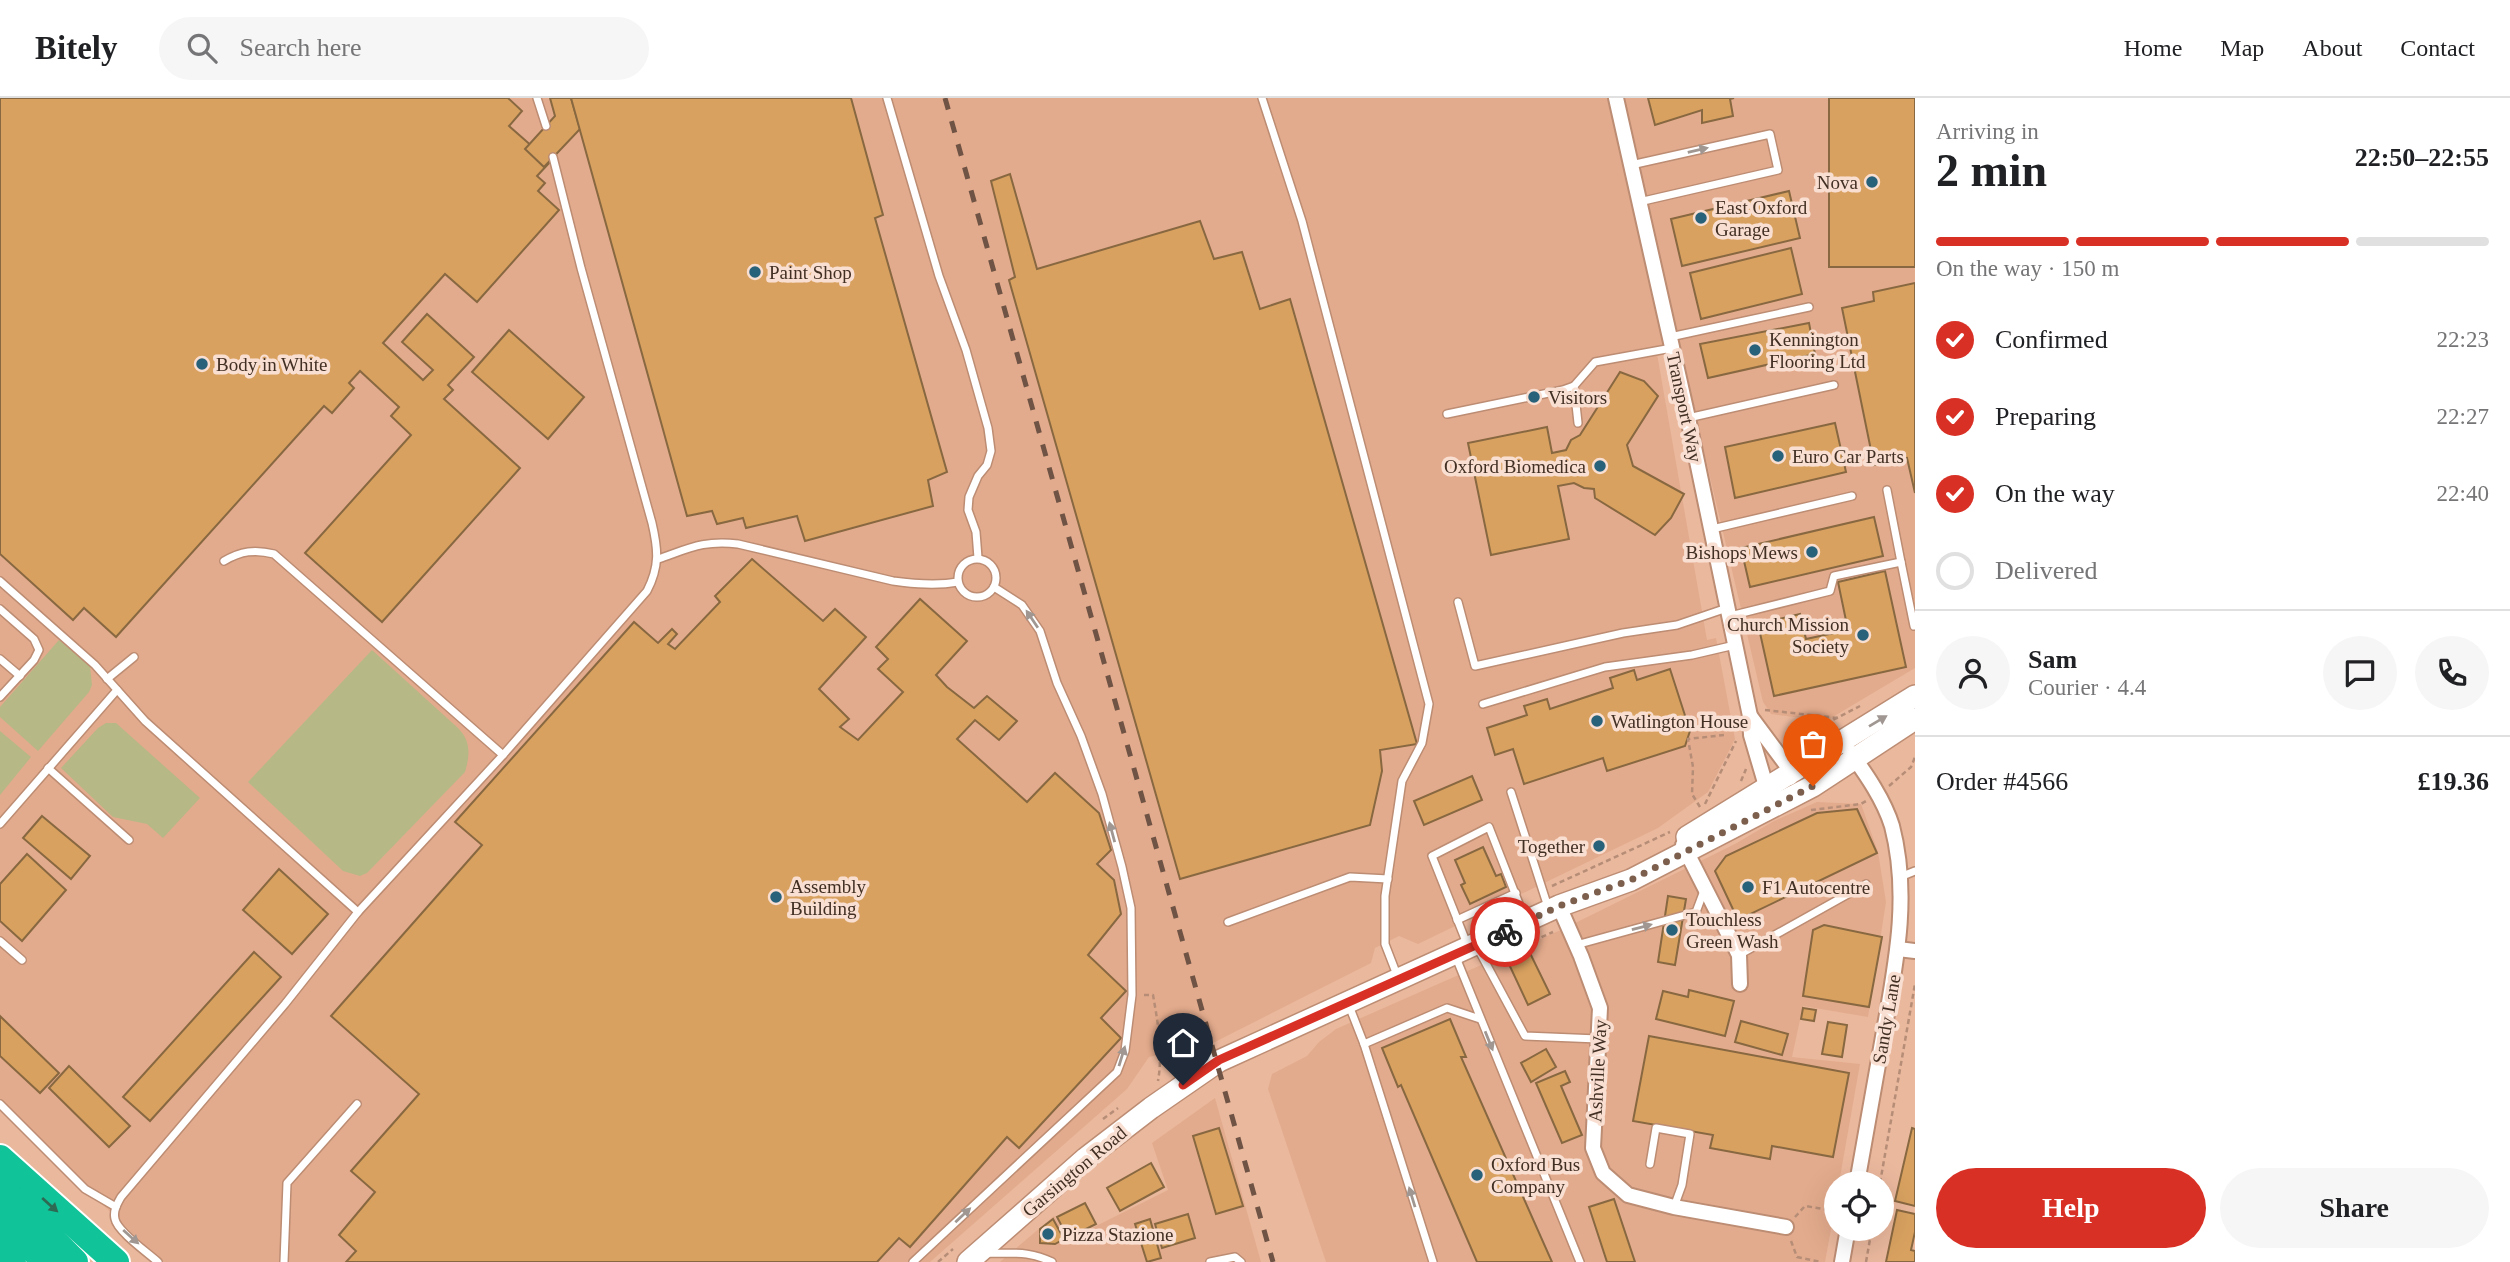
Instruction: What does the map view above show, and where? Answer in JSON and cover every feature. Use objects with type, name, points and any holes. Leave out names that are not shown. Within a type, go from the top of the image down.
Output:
[{"type":"highway","points":[[0,1158],[116,1262]]},
{"type":"highway","points":[[0,1186],[75,1262]]},
{"type":"highway","points":[[0,1216],[45,1262]]},
{"type":"highway","points":[[0,1247],[13,1262]]},
{"type":"main road","points":[[1683,846],[1795,806],[1875,723],[1915,696]]},
{"type":"main road","points":[[1683,846],[1791,771],[1849,750],[1915,719]]},
{"type":"main road","name":"Garsington Road","points":[[973,1257],[1086,1158],[1219,1060],[1399,980],[1471,952],[1527,922],[1563,910],[1683,846]]},
{"type":"street","name":"Transport Way","points":[[1616,98],[1712,529],[1750,716],[1751,735],[1766,786]]},
{"type":"street","name":"Transport Way","points":[[1750,716],[1791,771]]},
{"type":"street","name":"Sandy Lane","points":[[1849,750],[1877,794],[1891,823],[1899,858],[1902,901],[1898,949],[1859,1171]]},
{"type":"street","points":[[1791,771],[1795,806]]},
{"type":"street","points":[[1766,786],[1795,806]]},
{"type":"street","points":[[1683,846],[1739,955],[1740,984]]},
{"type":"street","name":"Ashville Way","points":[[1563,910],[1600,1008],[1593,1148],[1603,1173],[1628,1195],[1674,1207],[1786,1227]]},
{"type":"street","points":[[1898,949],[1915,951]]},
{"type":"street","points":[[1842,1262],[1846,1241]]},
{"type":"lane","points":[[537,98],[546,126]]},
{"type":"lane","points":[[887,98],[939,276],[966,351],[988,428],[991,451],[987,465],[978,476],[969,496],[968,510],[976,532],[978,558]]},
{"type":"lane","points":[[1262,98],[1301,221],[1429,704],[1422,743],[1402,781],[1388,879],[1385,944],[1399,980]]},
{"type":"lane","points":[[1631,165],[1770,134],[1778,170],[1639,202]]},
{"type":"lane","points":[[158,1262],[118,1226],[115,1218],[116,1207],[121,1198],[322,960],[358,912],[503,755],[647,591],[654,577],[658,559],[652,523],[553,157]]},
{"type":"lane","points":[[1447,414],[1574,386],[1595,362],[1809,307]]},
{"type":"lane","points":[[1688,418],[1834,385]]},
{"type":"lane","points":[[1574,386],[1578,423]]},
{"type":"lane","points":[[1887,490],[1914,626]]},
{"type":"lane","points":[[1712,529],[1852,496]]},
{"type":"lane","points":[[658,559],[698,544],[719,542],[738,544],[893,581],[944,584],[958,582]]},
{"type":"lane","points":[[224,561],[236,553],[251,551],[274,554],[503,755]]},
{"type":"lane","points":[[978,558],[987,561],[994,568],[997,578],[994,587],[986,595],[974,597],[964,592],[958,582],[962,565],[978,558]]},
{"type":"lane","points":[[1458,602],[1475,666],[1623,633],[1677,625],[1830,590],[1833,576],[1901,562]]},
{"type":"lane","points":[[0,581],[95,665],[145,721],[358,912]]},
{"type":"lane","points":[[913,1262],[1117,1072],[1125,1051],[1132,995],[1131,908],[1101,794],[1081,736],[1057,683],[1040,631],[1022,605],[994,587]]},
{"type":"lane","points":[[0,609],[34,639],[39,650],[34,660],[0,697]]},
{"type":"lane","points":[[1483,704],[1605,667],[1692,655],[1735,645]]},
{"type":"lane","points":[[107,679],[134,657]]},
{"type":"lane","points":[[0,659],[20,676]]},
{"type":"lane","points":[[0,824],[117,690]]},
{"type":"lane","points":[[48,768],[129,840]]},
{"type":"lane","points":[[1511,792],[1563,910]]},
{"type":"lane","points":[[1527,922],[1489,827],[1432,856],[1471,952],[1525,1036],[1598,1039]]},
{"type":"lane","points":[[1900,877],[1915,871]]},
{"type":"lane","points":[[1228,922],[1350,877],[1388,879]]},
{"type":"lane","points":[[1739,955],[1866,884]]},
{"type":"lane","points":[[1577,945],[1696,912],[1705,888]]},
{"type":"lane","points":[[1457,920],[1516,893]]},
{"type":"lane","points":[[0,941],[22,960]]},
{"type":"lane","points":[[1471,952],[1480,1020],[1580,1262]]},
{"type":"lane","points":[[1348,1002],[1364,1044],[1433,1262]]},
{"type":"lane","points":[[1364,1044],[1447,1008],[1480,1020]]},
{"type":"lane","points":[[0,1104],[85,1189],[116,1207]]},
{"type":"lane","points":[[284,1262],[287,1183],[357,1104]]},
{"type":"lane","points":[[1650,1164],[1656,1128],[1690,1135],[1682,1185],[1674,1207]]},
{"type":"lane","points":[[973,1257],[1011,1252],[1042,1257],[1052,1262]]},
{"type":"lane","points":[[1210,1262],[1235,1257],[1241,1262]]},
{"type":"path","points":[[1776,751],[1860,706]]},
{"type":"path","points":[[1702,810],[1750,716],[1760,710],[1875,723]]},
{"type":"path","points":[[1702,810],[1692,794],[1693,767],[1688,739],[1724,735]]},
{"type":"path","points":[[1795,806],[1861,804],[1894,783],[1911,767],[1915,757]]},
{"type":"path","points":[[1738,786],[1744,770],[1759,761]]},
{"type":"path","points":[[1702,810],[1711,804]]},
{"type":"path","points":[[1471,952],[1563,928],[1563,910]]},
{"type":"path","points":[[1882,1171],[1915,984]]},
{"type":"path","points":[[1132,995],[1153,995],[1161,1054]]},
{"type":"path","points":[[1805,1206],[1824,1209]]},
{"type":"path","points":[[1786,1227],[1797,1257],[1821,1262]]},
{"type":"path","points":[[1866,1262],[1870,1241]]},
{"type":"shaded area","points":[[0,98],[1915,98],[1915,668],[1826,721],[1771,714],[1763,702],[1678,341],[1656,348],[1707,640],[1716,638],[1735,739],[1708,792],[1658,828],[1418,944],[1399,936],[1375,948],[1371,963],[1203,1048],[1183,1049],[1149,1057],[1127,1089],[930,1262],[162,1262],[0,1105]]},
{"type":"shaded area","points":[[1817,802],[1861,804],[1878,852],[1886,902],[1868,1017],[1803,1006],[1792,1057],[1860,1064],[1841,1171],[1824,1171],[1824,1241],[1829,1241],[1825,1262],[1326,1262],[1268,1089],[1272,1074],[1307,1056],[1336,1029],[1563,929],[1735,844],[1774,821]]},
{"type":"shaded area","points":[[1215,1098],[1261,1262],[1000,1262],[1054,1216],[1068,1240],[1168,1190],[1152,1143]]},
{"type":"green space","points":[[59,640],[90,666],[92,685],[89,692],[38,751],[0,717],[0,707]]},
{"type":"green space","points":[[372,650],[458,728],[467,743],[468,754],[465,772],[367,873],[360,876],[343,871],[248,782]]},
{"type":"green space","points":[[106,723],[116,723],[200,798],[163,838],[147,824],[113,817],[61,768],[98,728]]},
{"type":"green space","points":[[0,731],[31,757],[0,795]]},
{"type":"building","name":"Body in White","points":[[0,98],[508,98],[522,111],[509,126],[550,162],[537,176],[545,183],[538,191],[559,210],[477,302],[445,274],[383,343],[423,380],[433,370],[402,342],[427,314],[474,357],[448,385],[453,390],[444,399],[520,468],[382,622],[305,553],[411,435],[391,416],[399,407],[360,371],[349,383],[354,388],[332,413],[324,406],[116,637],[84,608],[73,620],[0,554]]},
{"type":"building","points":[[550,98],[571,98],[580,129],[544,167],[525,149],[555,116]]},
{"type":"building","name":"Paint Shop","points":[[571,98],[851,98],[883,215],[875,218],[947,472],[928,480],[933,506],[805,541],[797,516],[746,528],[743,518],[717,524],[712,511],[687,516]]},
{"type":"building","points":[[1648,98],[1734,98],[1730,99],[1733,116],[1702,123],[1702,110],[1655,125]]},
{"type":"building","name":"Nova","points":[[1829,98],[1915,98],[1915,267],[1829,267]]},
{"type":"building","points":[[1010,174],[1037,269],[1200,221],[1214,259],[1242,252],[1260,309],[1290,299],[1417,744],[1380,750],[1382,771],[1370,825],[1180,879],[1009,280],[1015,277],[991,181]]},
{"type":"building","points":[[1789,191],[1800,238],[1682,266],[1671,219]]},
{"type":"building","points":[[1791,248],[1802,294],[1701,319],[1690,273]]},
{"type":"building","points":[[1915,283],[1915,493],[1907,458],[1874,465],[1842,308],[1874,301],[1873,292]]},
{"type":"building","points":[[1809,323],[1815,354],[1708,378],[1700,344]]},
{"type":"building","points":[[509,330],[584,397],[548,439],[472,372]]},
{"type":"building","points":[[1620,372],[1644,381],[1658,396],[1627,445],[1633,466],[1684,494],[1671,518],[1655,535],[1595,498],[1594,489],[1574,483],[1558,486],[1569,539],[1491,555],[1468,443],[1547,427],[1552,453],[1566,450],[1571,440],[1580,435]]},
{"type":"building","points":[[1835,423],[1846,472],[1735,498],[1725,447]]},
{"type":"building","name":"Bishops Mews","points":[[1874,517],[1883,556],[1750,587],[1741,548]]},
{"type":"building","name":"Assembly Building","points":[[752,559],[823,621],[835,609],[866,637],[819,689],[849,719],[840,727],[858,740],[903,692],[878,669],[888,659],[876,647],[920,599],[967,641],[936,675],[974,708],[987,696],[1017,721],[999,740],[975,720],[957,739],[1027,802],[1055,773],[1099,813],[1111,850],[1097,864],[1114,880],[1121,914],[1088,955],[1126,991],[1101,1018],[1121,1038],[1019,1148],[1007,1137],[910,1247],[899,1238],[877,1262],[346,1262],[356,1251],[339,1235],[375,1192],[351,1171],[419,1094],[331,1016],[482,845],[455,822],[634,622],[658,643],[672,629],[677,634],[668,644],[675,649],[720,602],[715,596]]},
{"type":"building","name":"Church Mission Society","points":[[1885,571],[1906,667],[1774,696],[1758,624],[1800,614],[1806,639],[1848,630],[1838,582]]},
{"type":"building","name":"Watlington House","points":[[1670,669],[1690,731],[1685,746],[1607,771],[1603,758],[1524,784],[1513,749],[1495,755],[1487,728],[1527,715],[1524,706],[1547,699],[1550,709],[1613,688],[1610,678],[1634,670],[1637,680]]},
{"type":"building","points":[[1472,776],[1482,800],[1424,825],[1414,801]]},
{"type":"building","points":[[1857,809],[1877,853],[1738,920],[1715,871],[1726,856],[1817,813]]},
{"type":"building","points":[[42,816],[90,856],[71,879],[23,838]]},
{"type":"building","points":[[1483,847],[1496,876],[1501,874],[1506,887],[1470,904],[1461,885],[1465,883],[1455,860]]},
{"type":"building","points":[[27,854],[66,890],[22,941],[0,921],[0,884]]},
{"type":"building","points":[[279,869],[328,914],[292,954],[243,910]]},
{"type":"building","name":"Touchless Green Wash","points":[[1668,896],[1686,899],[1675,965],[1658,962]]},
{"type":"building","points":[[1824,925],[1882,937],[1869,1007],[1803,996],[1813,930]]},
{"type":"building","points":[[1528,949],[1550,994],[1528,1005],[1507,960]]},
{"type":"building","points":[[254,952],[281,977],[150,1121],[123,1097]]},
{"type":"building","points":[[1689,990],[1734,1001],[1725,1036],[1656,1019],[1663,991],[1688,997]]},
{"type":"building","points":[[1803,1008],[1816,1010],[1814,1021],[1801,1019]]},
{"type":"building","points":[[0,1016],[59,1073],[40,1093],[0,1056]]},
{"type":"building","name":"Oxford Bus Company","points":[[1450,1019],[1466,1057],[1461,1057],[1552,1262],[1477,1262],[1401,1085],[1398,1087],[1382,1048]]},
{"type":"building","points":[[1741,1021],[1788,1034],[1782,1055],[1735,1042]]},
{"type":"building","points":[[1828,1022],[1847,1025],[1842,1057],[1822,1054]]},
{"type":"building","points":[[1649,1036],[1849,1073],[1833,1157],[1772,1146],[1770,1159],[1710,1148],[1713,1135],[1633,1121]]},
{"type":"building","points":[[1546,1049],[1556,1067],[1531,1082],[1521,1063]]},
{"type":"building","points":[[69,1066],[130,1126],[109,1147],[49,1088]]},
{"type":"building","points":[[1565,1071],[1570,1082],[1561,1086],[1582,1135],[1562,1143],[1536,1083]]},
{"type":"building","points":[[1219,1128],[1243,1206],[1216,1214],[1193,1136]]},
{"type":"building","points":[[1912,1128],[1915,1129],[1915,1206],[1895,1201]]},
{"type":"building","points":[[1151,1163],[1164,1187],[1120,1211],[1107,1188]]},
{"type":"building","points":[[1614,1199],[1635,1262],[1607,1262],[1589,1207]]},
{"type":"building","points":[[1085,1203],[1096,1224],[1068,1238],[1057,1217]]},
{"type":"building","points":[[1897,1210],[1915,1214],[1911,1250],[1915,1251],[1915,1262],[1886,1262],[1890,1241],[1894,1241]]},
{"type":"building","points":[[1188,1214],[1195,1238],[1162,1248],[1155,1224]]},
{"type":"building","points":[[1053,1219],[1064,1239],[1055,1244],[1040,1243],[1040,1229]]},
{"type":"building","points":[[1150,1219],[1161,1258],[1147,1262],[1135,1224]]},
{"type":"railway","points":[[945,98],[1273,1262]]},
{"type":"way so far","points":[[1505,932],[1559,906],[1631,880],[1813,786]]},
{"type":"place","name":"Nova","points":[[1872,182]]},
{"type":"place","name":"East Oxford Garage","points":[[1701,218]]},
{"type":"place","name":"Paint Shop","points":[[755,272]]},
{"type":"place","name":"Kennington Flooring Ltd","points":[[1755,350]]},
{"type":"place","name":"Body in White","points":[[202,364]]},
{"type":"place","name":"Visitors","points":[[1534,397]]},
{"type":"place","name":"Euro Car Parts","points":[[1778,456]]},
{"type":"place","name":"Oxford Biomedica","points":[[1600,466]]},
{"type":"place","name":"Bishops Mews","points":[[1812,552]]},
{"type":"place","name":"Church Mission Society","points":[[1863,635]]},
{"type":"place","name":"Watlington House","points":[[1597,721]]},
{"type":"place","name":"Together","points":[[1599,846]]},
{"type":"place","name":"F1 Autocentre","points":[[1748,887]]},
{"type":"place","name":"Assembly Building","points":[[776,897]]},
{"type":"place","name":"Touchless Green Wash","points":[[1672,930]]},
{"type":"place","name":"Oxford Bus Company","points":[[1477,1175]]},
{"type":"place","name":"Pizza Stazione","points":[[1048,1234]]},
{"type":"route","points":[[1183,1085],[1219,1060],[1505,932]]}]
